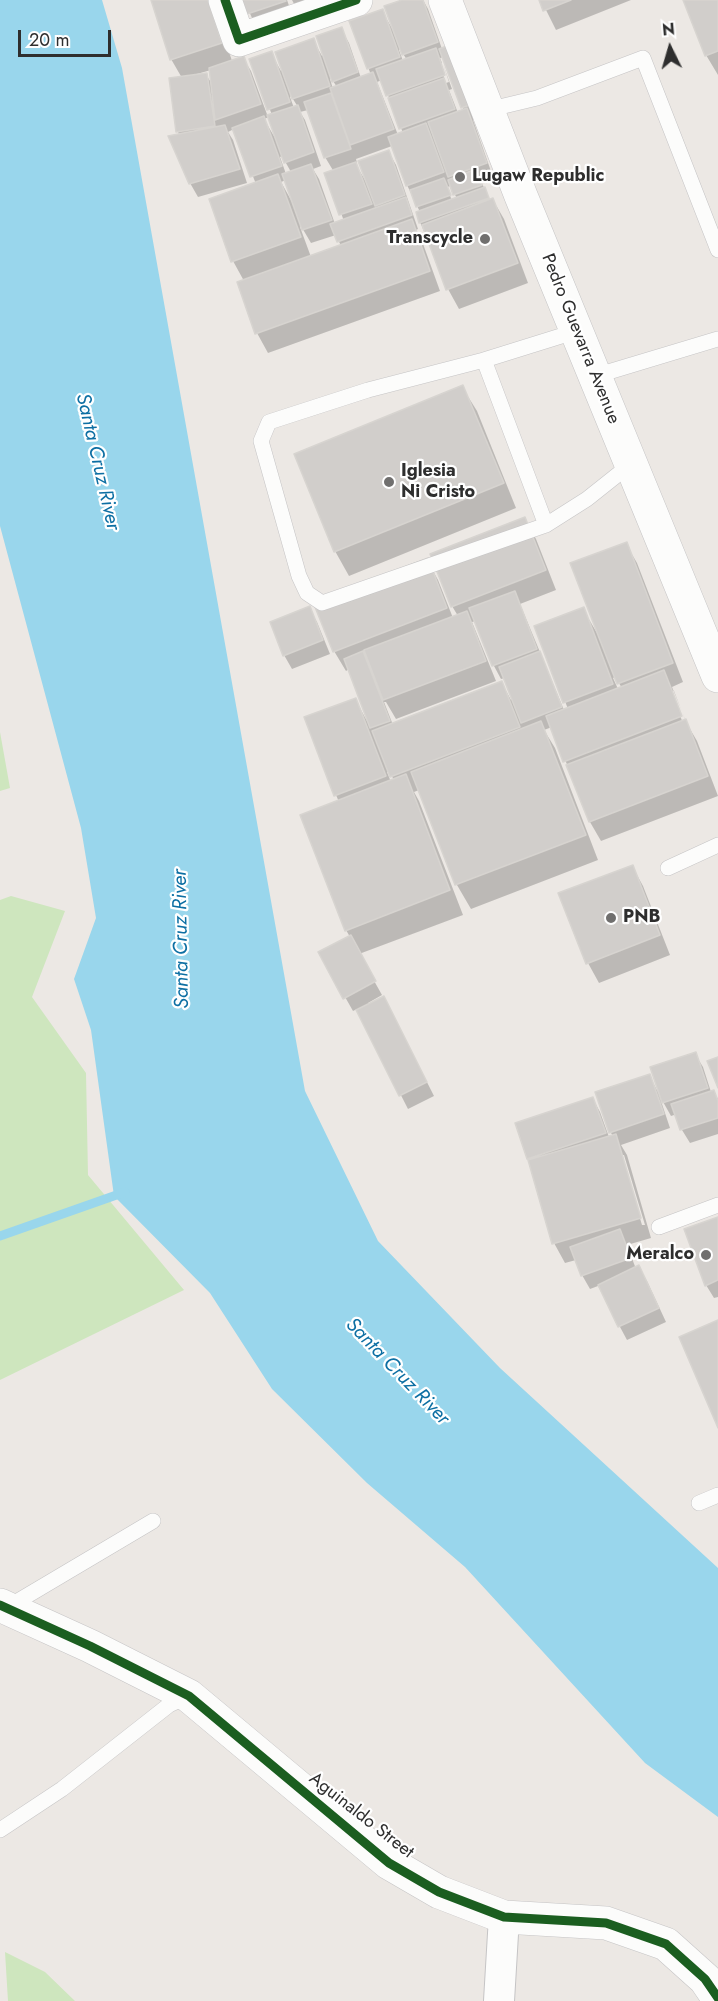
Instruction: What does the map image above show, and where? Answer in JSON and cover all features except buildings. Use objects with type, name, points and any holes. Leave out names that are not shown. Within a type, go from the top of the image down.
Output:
[{"type":"street","points":[[225,0],[239,40],[356,0]]},
{"type":"street","name":"Pedro Guevarra Avenue","points":[[446,0],[487,110],[718,676]]},
{"type":"street","name":"Aguinaldo Street","points":[[3,1607],[90,1646],[189,1696],[389,1863],[439,1892],[504,1917],[606,1923],[666,1944],[705,1979],[718,1998]]},
{"type":"street","points":[[499,2001],[504,1917]]},
{"type":"lane","points":[[487,110],[537,98],[643,58],[718,250]]},
{"type":"lane","points":[[577,331],[484,360],[368,390],[269,423],[261,441],[299,576],[307,593],[321,603],[546,525],[587,499],[631,464]]},
{"type":"lane","points":[[595,376],[718,339]]},
{"type":"lane","points":[[484,360],[546,525]]},
{"type":"lane","points":[[668,868],[718,844]]},
{"type":"lane","points":[[659,1227],[718,1205]]},
{"type":"lane","points":[[699,1503],[718,1495]]},
{"type":"lane","points":[[3,1607],[153,1521]]},
{"type":"lane","points":[[0,1830],[62,1789],[169,1705],[189,1696]]},
{"type":"green space","points":[[0,732],[10,788],[0,791]]},
{"type":"green space","points":[[11,896],[65,911],[32,997],[86,1073],[88,1175],[184,1290],[0,1380],[0,900]]},
{"type":"green space","points":[[5,1952],[45,1972],[75,2001],[8,2001]]},
{"type":"water","name":"Santa Cruz River","points":[[0,0],[102,0],[122,68],[305,1091],[378,1241],[500,1368],[718,1568],[718,1817],[645,1763],[465,1567],[367,1483],[272,1389],[210,1293],[114,1196],[91,1030],[74,979],[96,918],[81,828],[0,526]]},
{"type":"waterway","points":[[0,1236],[125,1192]]},
{"type":"cycle path","points":[[225,0],[239,40],[356,0]]},
{"type":"cycle path","points":[[0,1605],[90,1646],[189,1696],[389,1863],[439,1892],[504,1917],[606,1923],[666,1944],[705,1979],[718,1998]]},
{"type":"place","name":"Lugaw Republic","points":[[460,177]]},
{"type":"place","name":"Transcycle","points":[[485,239]]},
{"type":"place","name":"Iglesia Ni Cristo","points":[[389,482]]},
{"type":"place","name":"PNB","points":[[611,918]]},
{"type":"place","name":"Meralco","points":[[706,1255]]}]
